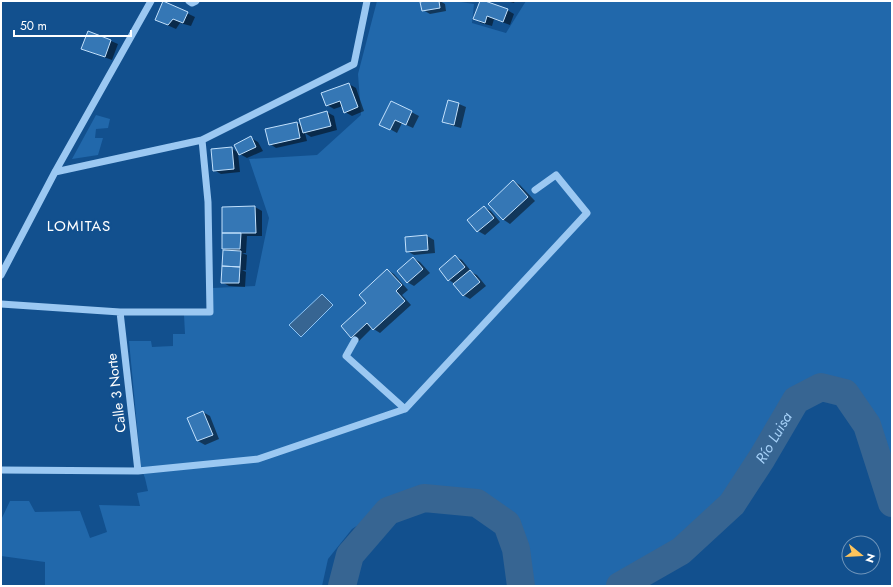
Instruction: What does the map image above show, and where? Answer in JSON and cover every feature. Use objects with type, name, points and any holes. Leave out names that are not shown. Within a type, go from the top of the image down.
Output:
[{"type":"street","points":[[1,275],[55,172],[151,1]]},
{"type":"street","points":[[190,1],[192,3],[196,1]]},
{"type":"street","points":[[55,172],[202,140],[354,64],[367,1]]},
{"type":"street","points":[[1,304],[120,312],[210,312],[208,202],[202,140]]},
{"type":"street","points":[[1,470],[138,471],[258,459],[404,409],[587,213],[556,175],[535,190]]},
{"type":"street","name":"Calle 3 Norte","points":[[120,312],[138,471]]},
{"type":"street","points":[[355,340],[346,356],[404,409]]},
{"type":"shaded area","points":[[377,1],[419,1],[422,11],[439,1],[454,1],[474,4],[472,23],[506,33],[526,1],[892,1],[892,484],[872,420],[847,385],[813,380],[788,396],[728,499],[715,510],[679,548],[613,586],[525,586],[519,547],[508,521],[479,498],[425,492],[385,508],[352,529],[328,559],[322,586],[45,586],[45,562],[1,556],[1,520],[10,501],[29,501],[35,512],[80,511],[90,538],[107,532],[99,505],[140,506],[137,493],[148,491],[141,468],[129,341],[151,341],[152,347],[173,346],[173,334],[185,334],[184,315],[213,315],[213,288],[255,286],[269,218],[249,159],[317,155],[361,115],[358,74]]},
{"type":"shaded area","points":[[96,115],[110,119],[108,128],[96,129],[95,138],[103,138],[98,155],[72,159]]},
{"type":"shaded area","points":[[322,294],[333,305],[301,337],[289,325]]},
{"type":"building","points":[[163,1],[188,12],[183,23],[173,19],[168,25],[155,20]]},
{"type":"building","points":[[439,1],[440,8],[422,11],[420,2]]},
{"type":"building","points":[[480,1],[485,1],[508,9],[503,22],[487,16],[485,23],[473,19]]},
{"type":"building","points":[[88,31],[111,40],[105,57],[81,49]]},
{"type":"building","points":[[349,83],[358,107],[344,113],[340,101],[326,106],[321,93]]},
{"type":"building","points":[[448,100],[459,103],[454,125],[442,122]]},
{"type":"building","points":[[391,101],[412,111],[406,125],[395,120],[390,130],[379,125]]},
{"type":"building","points":[[327,111],[331,126],[303,133],[299,119]]},
{"type":"building","points":[[297,122],[300,138],[269,145],[265,129]]},
{"type":"building","points":[[251,136],[256,147],[239,155],[234,145]]},
{"type":"building","points":[[232,147],[234,169],[213,171],[211,149]]},
{"type":"building","points":[[513,180],[528,197],[503,220],[488,204]]},
{"type":"building","points":[[255,206],[256,233],[222,233],[222,207]]},
{"type":"building","points":[[484,206],[494,218],[477,232],[467,220]]},
{"type":"building","points":[[222,233],[241,233],[240,249],[222,249]]},
{"type":"building","points":[[427,235],[428,250],[406,252],[405,237]]},
{"type":"building","points":[[223,250],[241,251],[240,267],[222,266]]},
{"type":"building","points":[[455,255],[465,267],[448,281],[439,269]]},
{"type":"building","points":[[413,257],[423,269],[407,283],[397,271]]},
{"type":"building","points":[[222,266],[240,267],[239,283],[221,283]]},
{"type":"building","points":[[387,269],[402,285],[396,291],[405,301],[373,330],[367,323],[351,338],[341,326],[366,303],[359,295]]},
{"type":"building","points":[[470,270],[480,282],[463,296],[453,284]]},
{"type":"building","points":[[203,411],[213,435],[197,441],[187,418]]},
{"type":"waterway","name":"Río Luisa","points":[[620,586],[681,551],[732,504],[762,458],[796,400],[821,387],[845,393],[867,425],[892,503]]},
{"type":"waterway","name":"Río Luisa","points":[[342,586],[350,555],[388,511],[424,498],[477,503],[507,524],[516,549],[521,586]]},
{"type":"district","name":"LOMITAS","points":[[79,226]]}]
